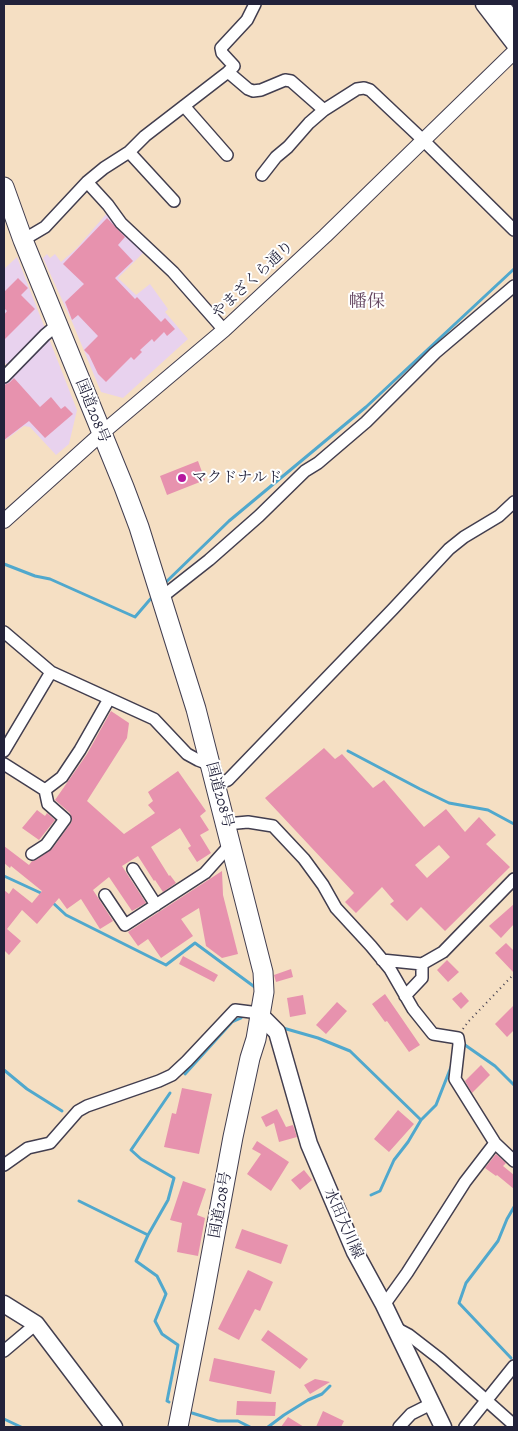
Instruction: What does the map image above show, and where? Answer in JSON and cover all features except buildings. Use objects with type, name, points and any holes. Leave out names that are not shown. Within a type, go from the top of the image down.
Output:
[{"type":"highway","points":[[497,4],[514,26]]},
{"type":"highway","points":[[502,4],[514,19]]},
{"type":"highway","name":"国道208号","points":[[4,187],[8,212],[22,240],[124,487],[159,590],[196,709],[263,972],[264,992],[260,1015],[233,1137],[178,1427]]},
{"type":"main road","points":[[484,4],[514,43]]},
{"type":"main road","name":"水田大川線","points":[[260,1015],[277,1032],[309,1144],[355,1252],[384,1306],[443,1427]]},
{"type":"main road","points":[[4,1304],[36,1324],[114,1427]]},
{"type":"street","points":[[22,240],[45,227],[87,182],[104,168],[129,152],[145,136],[234,66],[220,48],[247,20],[256,4]]},
{"type":"street","name":"やまざくら通り","points":[[4,521],[224,330],[325,236],[514,52]]},
{"type":"street","points":[[228,72],[253,91],[261,90],[285,80],[292,81],[324,110]]},
{"type":"street","points":[[262,175],[308,123],[324,110],[358,89],[364,88],[370,90],[423,140],[514,230]]},
{"type":"street","points":[[184,106],[227,155]]},
{"type":"street","points":[[129,152],[174,201]]},
{"type":"street","points":[[87,182],[121,223],[173,272],[224,330]]},
{"type":"street","points":[[159,590],[209,560],[259,516],[305,471],[318,463],[366,422],[436,353],[514,286]]},
{"type":"street","points":[[4,377],[57,325]]},
{"type":"street","points":[[216,784],[228,780],[449,549],[464,537],[499,516],[514,502]]},
{"type":"street","points":[[4,632],[50,672],[154,719],[187,754],[211,765]]},
{"type":"street","points":[[4,751],[50,672]]},
{"type":"street","points":[[45,790],[62,777],[109,699]]},
{"type":"street","points":[[4,764],[45,790],[48,804],[64,819],[46,844],[32,854]]},
{"type":"street","points":[[226,824],[248,822],[273,826],[304,859],[323,885],[336,908],[390,969],[413,1009],[433,1034],[458,1038],[455,1079],[495,1143],[514,1160]]},
{"type":"street","points":[[105,895],[125,925],[205,873],[231,844]]},
{"type":"street","points":[[133,869],[156,905]]},
{"type":"street","points":[[382,960],[422,964],[442,952],[514,879]]},
{"type":"street","points":[[405,996],[422,978],[422,964]]},
{"type":"street","points":[[4,1165],[28,1148],[50,1143],[78,1111],[172,1074],[187,1061],[235,1010],[260,1015]]},
{"type":"street","points":[[384,1306],[465,1182],[495,1143]]},
{"type":"street","points":[[4,1351],[36,1324]]},
{"type":"street","points":[[394,1327],[409,1334],[440,1359],[514,1425]]},
{"type":"street","points":[[465,1427],[514,1366]]},
{"type":"street","points":[[399,1427],[412,1414],[431,1404]]},
{"type":"path","points":[[458,1038],[468,1022],[514,974]]},
{"type":"shaded area","points":[[108,212],[146,250],[118,278],[136,295],[150,284],[168,309],[165,312],[188,339],[123,398],[101,392],[43,258],[47,254],[50,258],[55,254],[61,262],[76,249]]},
{"type":"shaded area","points":[[17,257],[77,410],[69,444],[56,455],[30,427],[24,426],[4,441],[4,379],[13,371],[4,362],[4,269]]},
{"type":"waterway","points":[[164,584],[229,521],[366,407],[514,269]]},
{"type":"waterway","points":[[4,564],[35,576],[50,579],[135,617],[153,596]]},
{"type":"waterway","points":[[348,751],[449,803],[488,810],[514,824]]},
{"type":"waterway","points":[[4,876],[43,894]]},
{"type":"waterway","points":[[52,902],[66,915],[166,965],[195,943],[256,988]]},
{"type":"waterway","points":[[185,1074],[232,1022],[241,1018]]},
{"type":"waterway","points":[[283,1028],[318,1038],[350,1051],[421,1120]]},
{"type":"waterway","points":[[463,1046],[465,1045],[495,1066],[514,1085]]},
{"type":"waterway","points":[[371,1195],[380,1191],[394,1160],[408,1142],[421,1120],[436,1105],[451,1067]]},
{"type":"waterway","points":[[4,1070],[27,1089],[62,1111]]},
{"type":"waterway","points":[[169,1402],[167,1401],[178,1345],[162,1334],[155,1321],[166,1294],[157,1276],[136,1261],[168,1200],[174,1178],[141,1159],[131,1150],[170,1093]]},
{"type":"waterway","points":[[79,1201],[148,1235]]},
{"type":"waterway","points":[[511,1358],[459,1303],[466,1283],[498,1241],[514,1207]]},
{"type":"waterway","points":[[268,1427],[308,1400],[322,1394],[330,1386]]},
{"type":"waterway","points":[[192,1413],[218,1421],[238,1421],[250,1427]]},
{"type":"waterway","points":[[4,1419],[21,1427]]},
{"type":"place","name":"マクドナルド","points":[[182,478]]},
{"type":"district","name":"幡保","points":[[367,303]]}]
